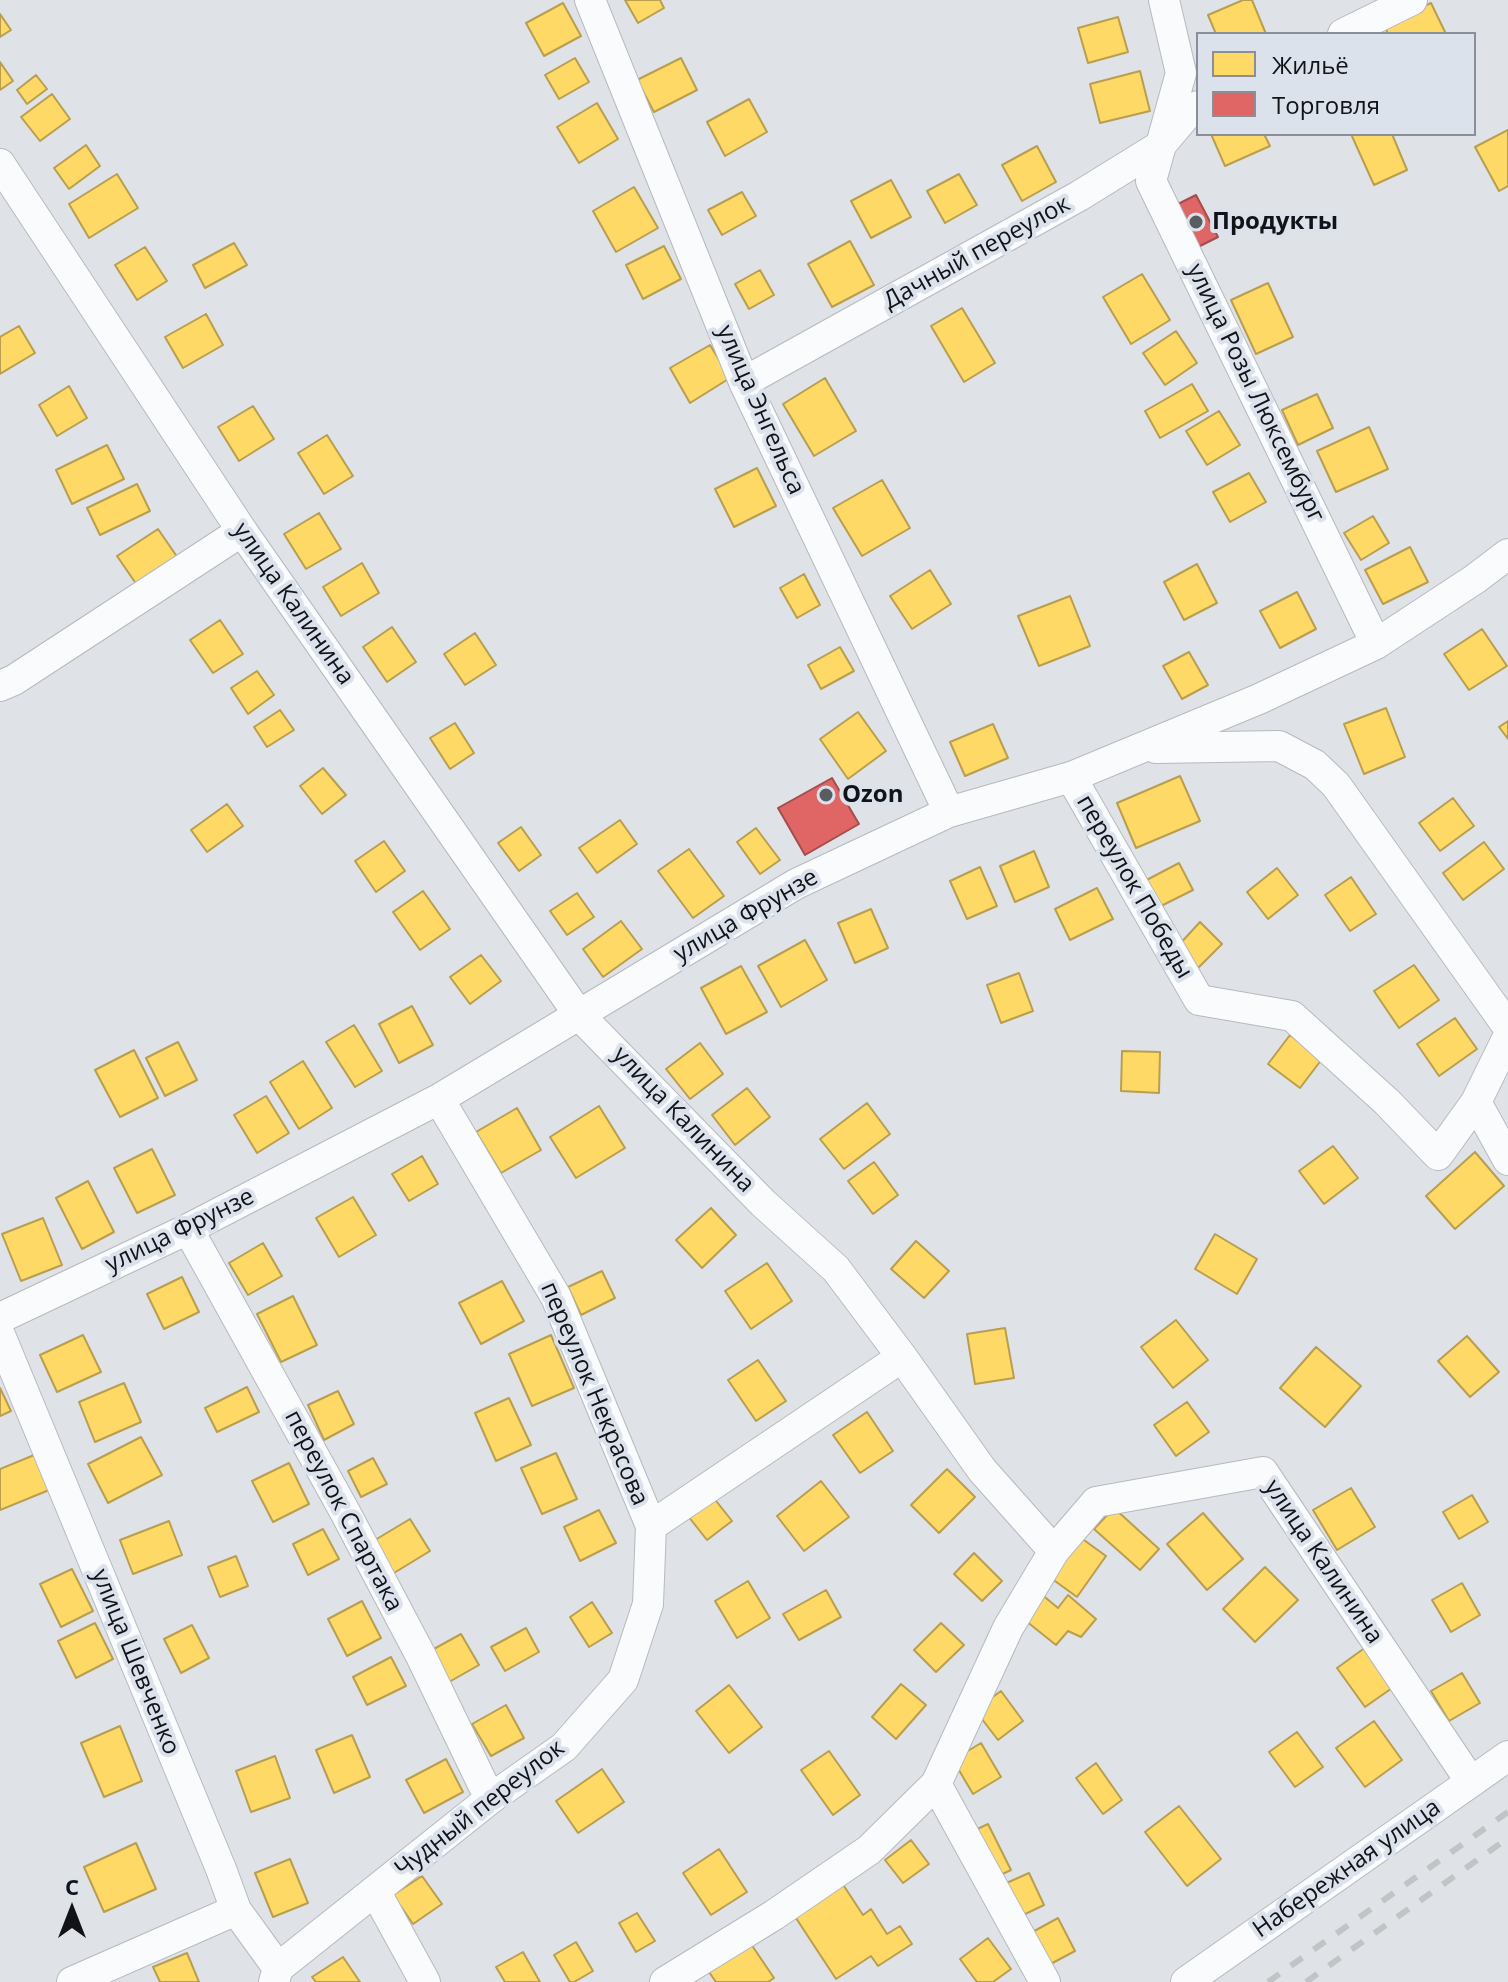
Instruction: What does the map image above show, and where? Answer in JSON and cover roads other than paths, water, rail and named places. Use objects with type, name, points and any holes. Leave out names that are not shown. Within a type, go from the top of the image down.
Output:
[{"type":"street","name":"улица Энгельса","points":[[590,0],[744,382],[949,812]]},
{"type":"street","name":"улица Розы Люксембург","points":[[1164,0],[1181,73],[1151,181],[1376,644]]},
{"type":"street","points":[[1347,32],[1412,0]]},
{"type":"street","name":"Дачный переулок","points":[[744,382],[1079,196],[1160,146],[1196,107]]},
{"type":"street","name":"улица Калинина","points":[[0,164],[242,531],[579,1015],[763,1203],[836,1269],[982,1470],[1054,1551],[1096,1502],[1263,1472],[1471,1782]]},
{"type":"street","points":[[0,686],[14,680],[242,531]]},
{"type":"street","name":"улица Фрунзе","points":[[0,1318],[188,1229],[439,1099],[796,884],[949,812],[1071,777],[1259,699],[1376,644],[1508,554]]},
{"type":"street","points":[[1142,748],[1279,746],[1315,765],[1336,785],[1508,1027]]},
{"type":"street","name":"переулок Победы","points":[[1071,777],[1199,1000],[1292,1016],[1387,1102],[1438,1155],[1476,1102]]},
{"type":"street","points":[[1508,1037],[1476,1102],[1508,1160]]},
{"type":"street","name":"переулок Некрасова","points":[[439,1099],[556,1297],[651,1526]]},
{"type":"street","name":"переулок Спартака","points":[[188,1229],[345,1512],[421,1656],[490,1799]]},
{"type":"street","name":"улица Шевченко","points":[[0,1335],[236,1910],[276,1975]]},
{"type":"street","points":[[651,1526],[902,1357]]},
{"type":"street","name":"Чудный переулок","points":[[276,1975],[490,1799],[564,1747],[623,1680],[648,1604],[651,1526]]},
{"type":"street","points":[[665,1982],[774,1915],[869,1850],[936,1784],[1008,1628],[1054,1551]]},
{"type":"street","name":"Набережная улица","points":[[1186,1982],[1508,1756]]},
{"type":"street","points":[[936,1784],[1045,1982]]},
{"type":"street","points":[[375,1891],[425,1982]]},
{"type":"street","points":[[72,1982],[236,1910]]},
{"type":"railway","points":[[1268,1982],[1508,1812]]},
{"type":"railway","points":[[1306,1982],[1508,1838]]},
{"type":"place","name":"Продукты","points":[[1196,222]]},
{"type":"place","name":"Ozon","points":[[826,795]]}]
